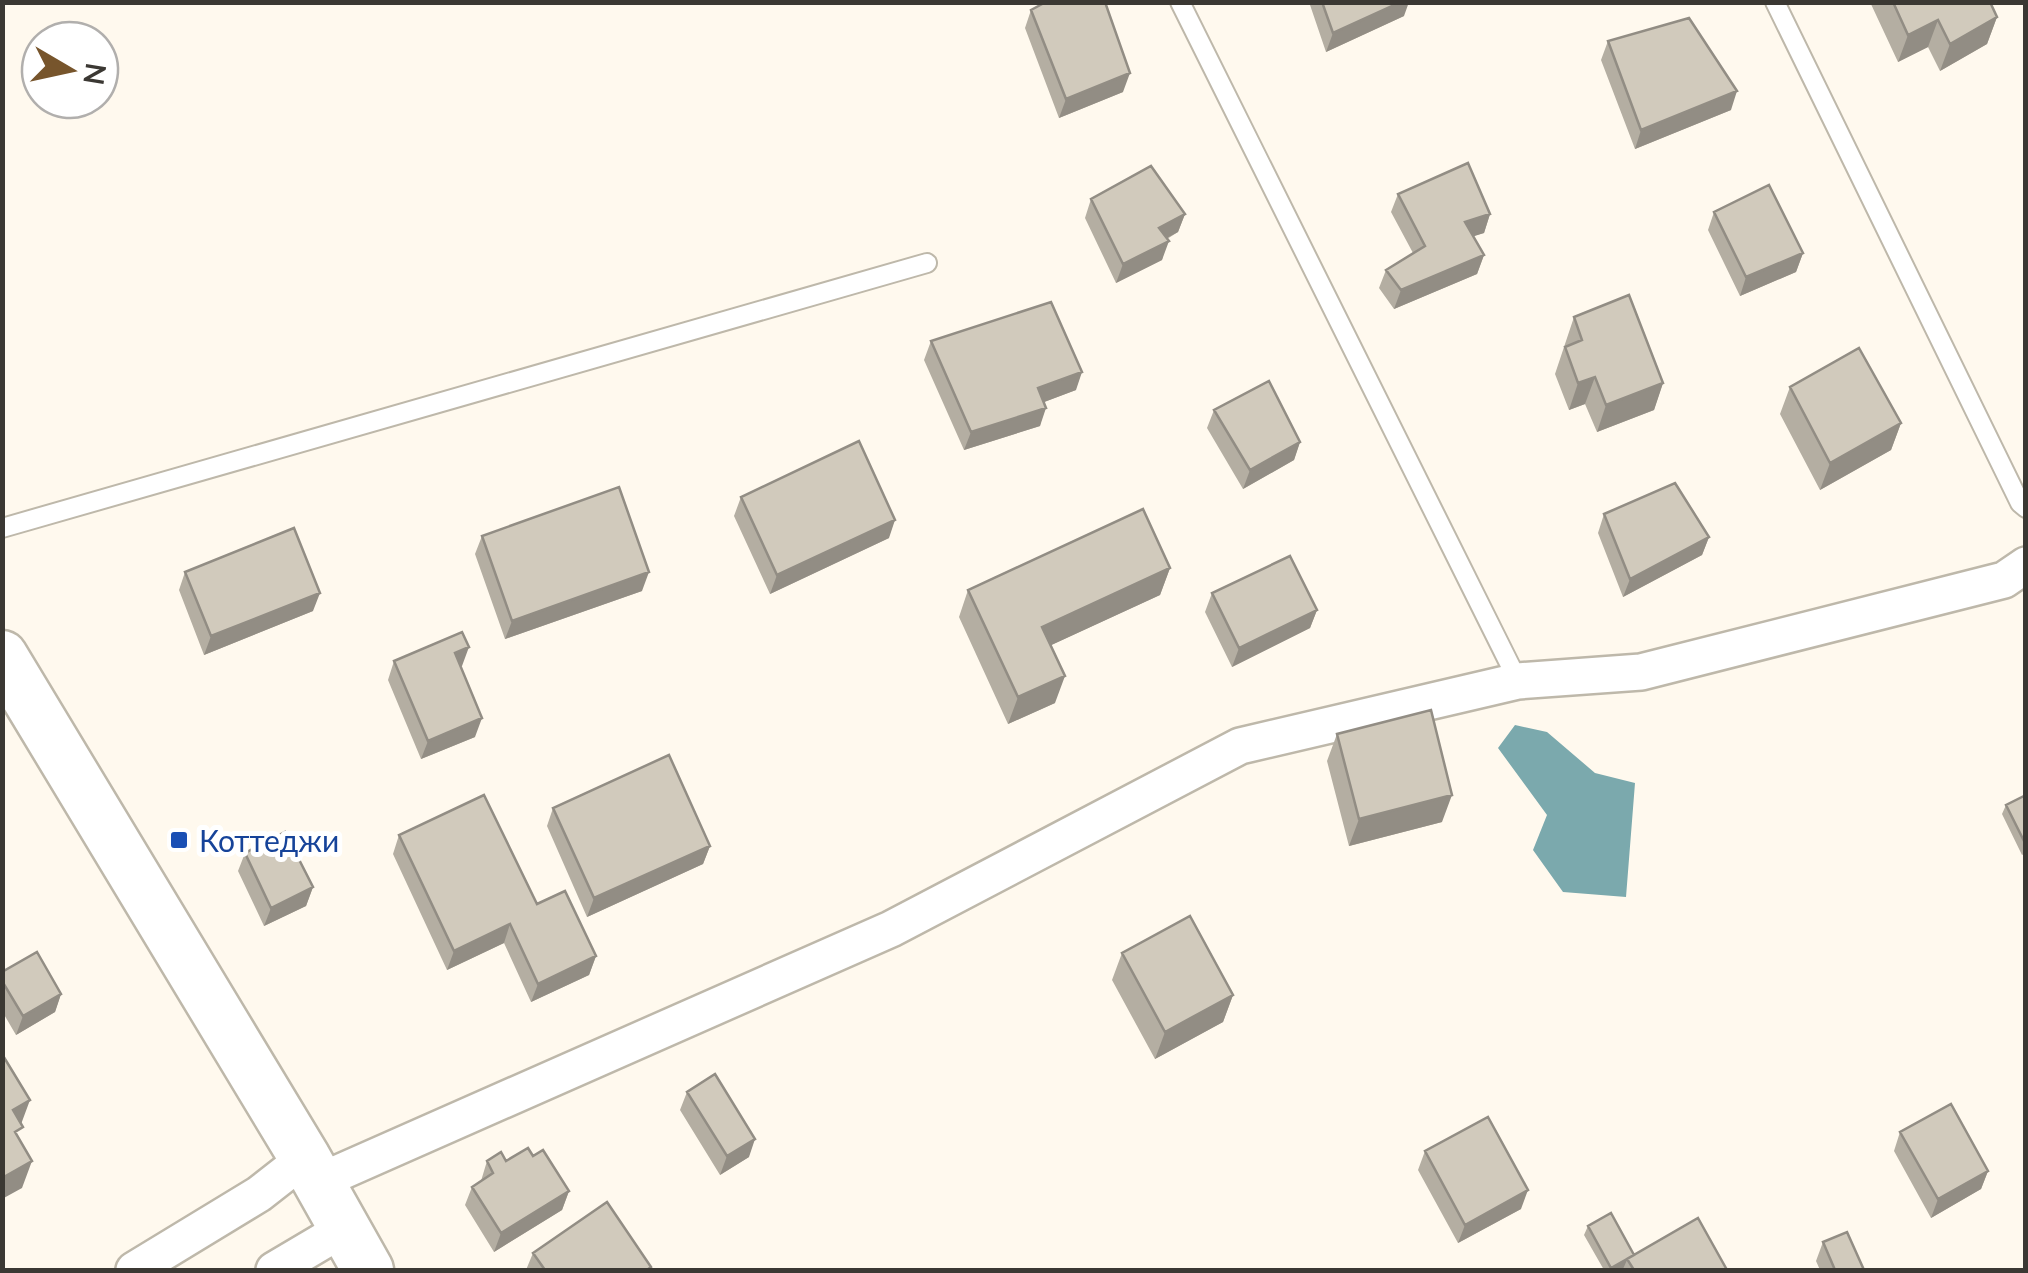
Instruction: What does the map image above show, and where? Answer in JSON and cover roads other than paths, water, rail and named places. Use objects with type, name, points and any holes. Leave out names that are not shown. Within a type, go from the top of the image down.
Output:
[{"type":"main road","points":[[2,656],[368,1270]]},
{"type":"street","points":[[134,1270],[259,1194],[311,1170],[891,929],[1240,746],[1518,681],[1641,672],[2004,580],[2026,565]]},
{"type":"street","points":[[274,1270],[345,1228]]},
{"type":"lane","points":[[1180,2],[1518,681]]},
{"type":"lane","points":[[1775,2],[2020,503],[2026,508]]},
{"type":"lane","points":[[2,528],[927,263]]},
{"type":"water","points":[[1515,725],[1547,732],[1595,773],[1635,783],[1626,897],[1563,892],[1533,850],[1547,815],[1498,748]]},
{"type":"place","name":"Коттеджи","points":[[179,840]]}]
